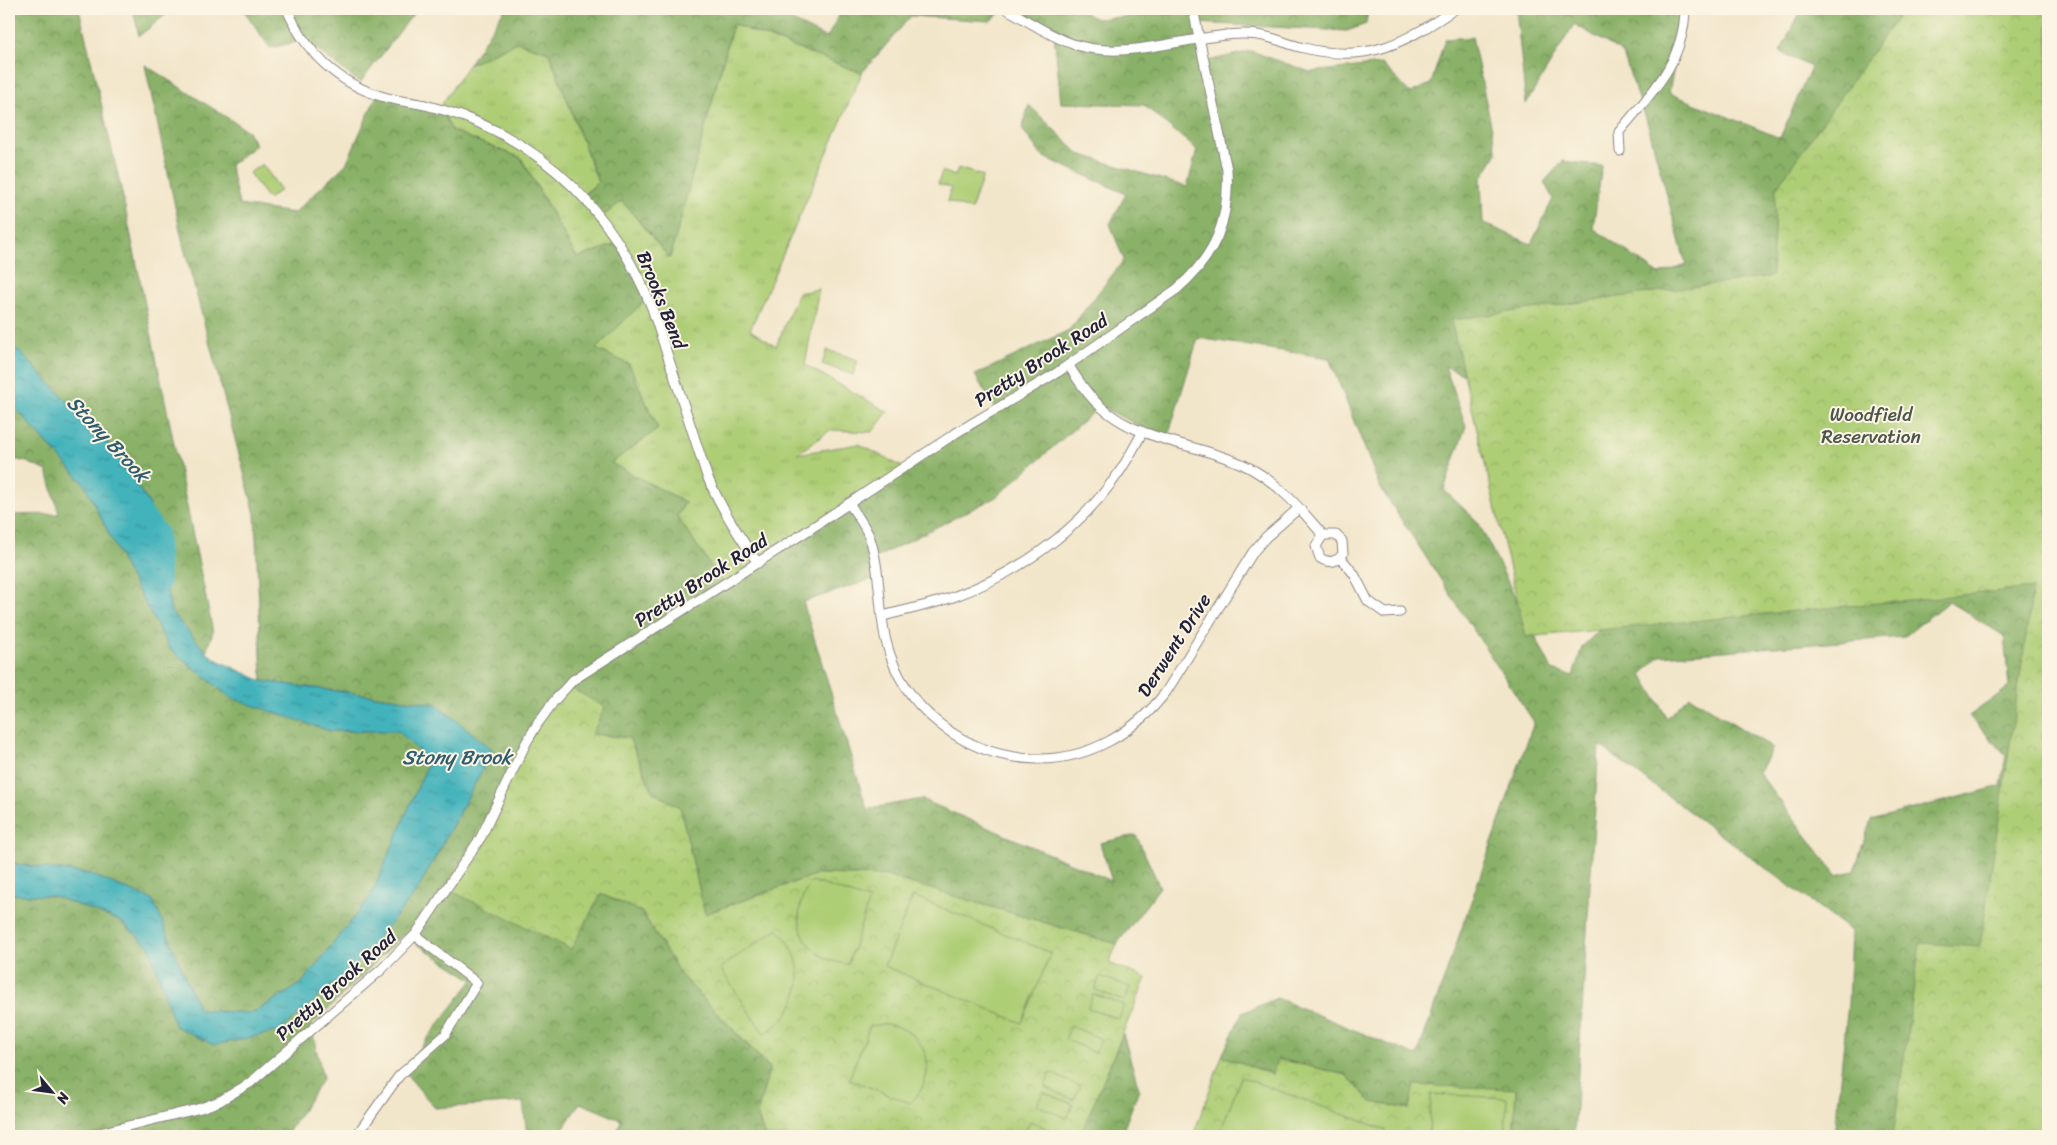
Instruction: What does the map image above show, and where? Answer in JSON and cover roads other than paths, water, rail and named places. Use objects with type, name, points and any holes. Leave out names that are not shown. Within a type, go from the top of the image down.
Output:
[{"type":"street","name":"Brooks Bend","points":[[287,9],[301,37],[311,51],[336,74],[366,92],[385,98],[444,110],[495,131],[541,158],[570,183],[597,211],[618,239],[642,283],[707,476],[727,518],[758,563]]},
{"type":"street","points":[[1007,9],[1058,38],[1089,49],[1121,50],[1199,39],[1255,34],[1268,36],[1318,52],[1354,54],[1389,47],[1406,40],[1455,9]]},
{"type":"street","name":"Pretty Brook Road","points":[[87,1136],[201,1108],[235,1093],[250,1083],[382,969],[415,935],[481,837],[526,743],[554,701],[573,680],[758,563],[956,432],[1069,365],[1190,277],[1214,247],[1226,208],[1226,170],[1193,9]]},
{"type":"street","points":[[1620,151],[1619,132],[1663,80],[1678,52],[1683,34],[1685,9]]},
{"type":"street","points":[[1069,365],[1088,394],[1118,421],[1142,433],[1225,458],[1245,466],[1279,488],[1323,535]]},
{"type":"street","points":[[883,616],[954,597],[983,584],[1033,556],[1058,538],[1098,499],[1126,462],[1142,433]]},
{"type":"street","name":"Derwent Drive","points":[[850,503],[869,537],[886,643],[901,678],[923,709],[952,734],[969,743],[1005,755],[1043,759],[1078,754],[1096,748],[1125,732],[1154,707],[1166,692],[1253,552],[1266,537],[1299,508]]},
{"type":"street","points":[[1332,534],[1342,541],[1344,549],[1340,557],[1328,562],[1318,555],[1316,546],[1323,535],[1332,534]]},
{"type":"street","points":[[1340,557],[1354,574],[1368,601],[1385,613],[1400,612]]},
{"type":"street","points":[[356,1136],[399,1076],[445,1035],[477,984],[415,935]]},
{"type":"water","name":"Stony Brook","points":[[9,344],[15,347],[112,448],[150,505],[171,612],[206,652],[217,660],[262,681],[436,704],[493,750],[417,891],[359,961],[280,1031],[214,1045],[175,1026],[149,946],[120,921],[54,896],[9,894],[9,863],[90,874],[153,900],[199,1010],[253,1013],[301,984],[371,896],[429,761],[398,731],[330,731],[231,698],[170,649],[127,571],[85,485],[9,401]]},
{"type":"waterway","name":"Stony Brook","points":[[140,507],[160,533],[162,583]]},
{"type":"park label","name":"Woodfield Reservation","points":[[1871,425]]}]
